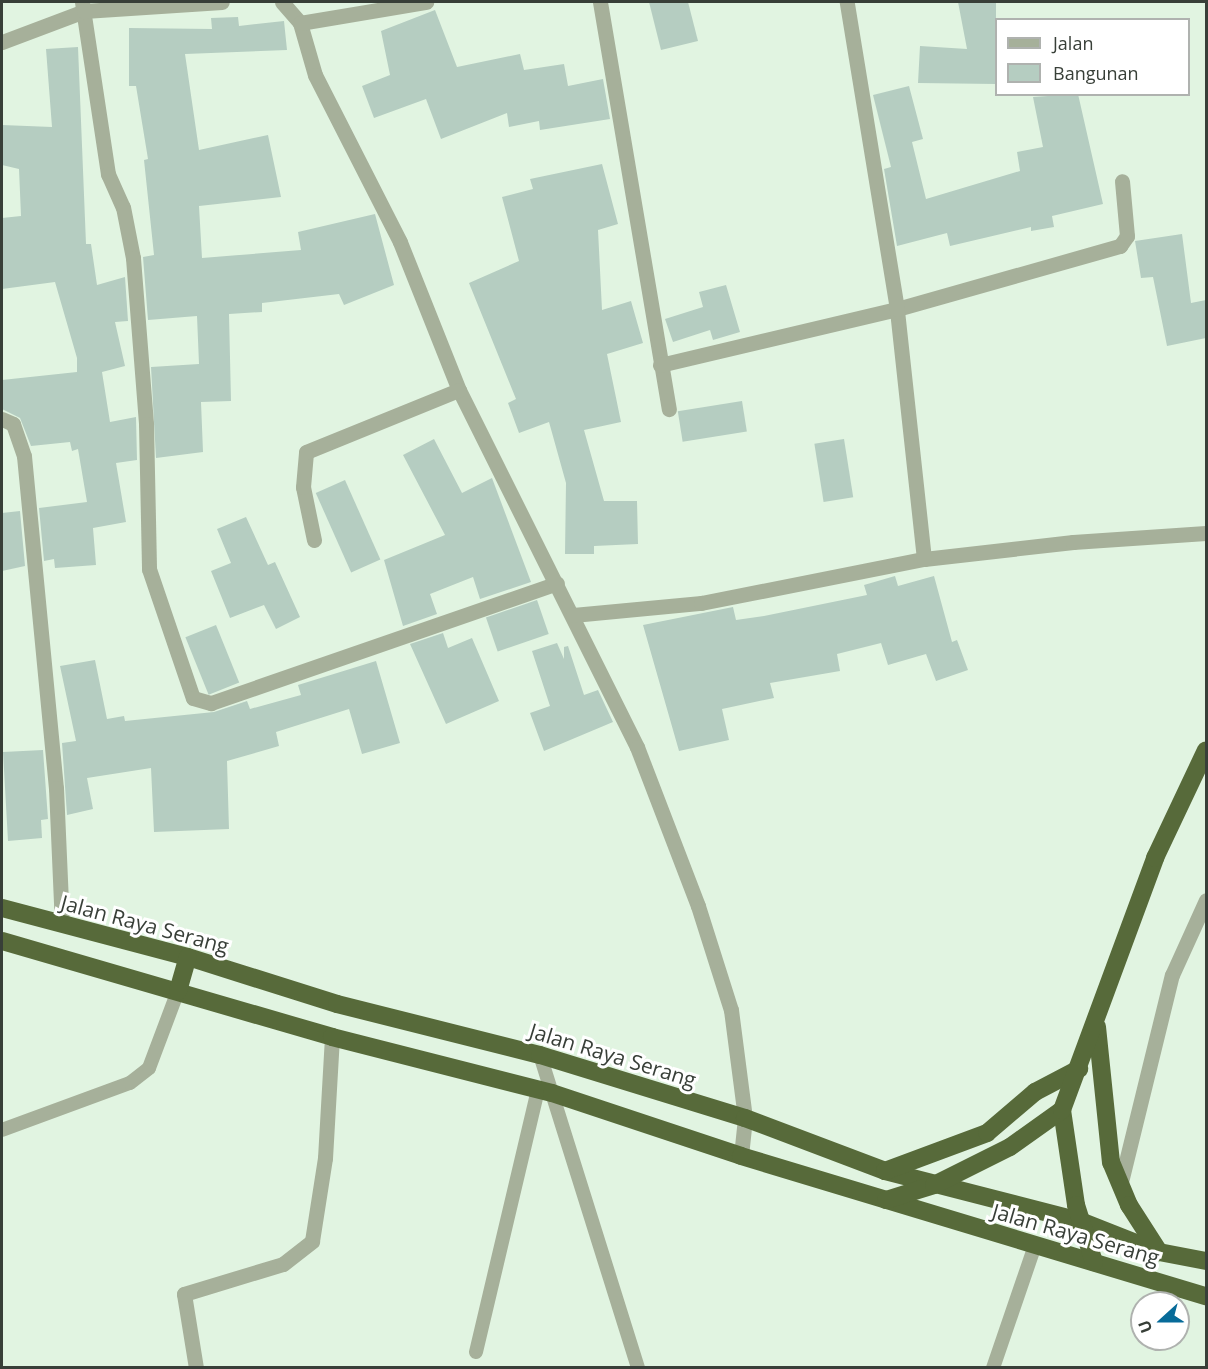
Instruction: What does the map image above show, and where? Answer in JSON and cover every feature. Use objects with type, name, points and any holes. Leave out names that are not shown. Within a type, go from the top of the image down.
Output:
[{"type":"highway","points":[[1094,1262],[1080,1221],[1062,1110],[1155,858],[1206,750]]},
{"type":"highway","name":"Jalan Raya Serang","points":[[2,908],[188,957],[337,1004],[540,1055],[745,1118],[885,1171],[1080,1221],[1159,1252],[1206,1261]]},
{"type":"highway","name":"Jalan Raya Serang","points":[[2,941],[332,1037],[545,1093],[741,1156],[1206,1296]]},
{"type":"highway","points":[[178,991],[188,957]]},
{"type":"highway","points":[[332,1037],[337,1004]]},
{"type":"highway","points":[[1096,1017],[1105,1132],[1120,1186],[1159,1252]]},
{"type":"highway","points":[[885,1171],[987,1133],[1035,1092],[1079,1069]]},
{"type":"highway","points":[[886,1200],[934,1185],[1010,1147],[1062,1110]]},
{"type":"street","points":[[2,42],[83,6],[222,2]]},
{"type":"street","points":[[282,2],[300,23],[315,75],[400,242],[459,390],[637,747],[720,967],[731,1010],[745,1118],[741,1156]]},
{"type":"street","points":[[300,23],[426,2]]},
{"type":"street","points":[[600,2],[669,409]]},
{"type":"street","points":[[847,2],[897,309],[924,560]]},
{"type":"street","points":[[83,6],[108,174],[123,207],[133,258],[146,424],[149,569],[193,698],[211,703],[557,583]]},
{"type":"street","points":[[660,365],[897,309],[1120,246],[1127,236],[1122,181]]},
{"type":"street","points":[[314,540],[303,487],[306,452],[459,390]]},
{"type":"street","points":[[2,420],[13,424],[24,456],[57,788],[62,924]]},
{"type":"street","points":[[573,615],[701,603],[924,560],[1073,542],[1206,533]]},
{"type":"street","points":[[1120,1186],[1172,975],[1206,900]]},
{"type":"street","points":[[196,1368],[184,1294],[283,1264],[312,1241],[325,1158],[332,1037]]},
{"type":"lane","points":[[2,1130],[130,1083],[149,1068],[178,991]]},
{"type":"lane","points":[[540,1055],[545,1093],[638,1368]]},
{"type":"lane","points":[[476,1352],[545,1093]]},
{"type":"lane","points":[[993,1368],[1035,1245]]},
{"type":"building","points":[[649,2],[688,2],[698,41],[661,50]]},
{"type":"building","points":[[958,2],[996,2],[995,84],[918,83],[920,46],[967,49]]},
{"type":"building","points":[[435,10],[457,67],[520,54],[524,70],[564,64],[568,86],[603,79],[610,119],[540,130],[539,121],[509,127],[507,113],[441,139],[426,99],[374,118],[362,86],[390,75],[381,31]]},
{"type":"building","points":[[238,17],[239,26],[284,21],[287,50],[185,54],[199,150],[268,135],[281,197],[199,206],[202,258],[301,250],[298,232],[375,214],[394,285],[344,305],[339,294],[262,303],[262,312],[229,314],[231,401],[201,402],[203,452],[156,458],[151,367],[199,364],[197,316],[148,320],[143,257],[154,255],[144,160],[148,159],[136,86],[129,86],[129,28],[212,29],[211,18]]},
{"type":"building","points":[[78,47],[86,244],[91,244],[97,285],[125,277],[128,321],[115,322],[125,366],[102,372],[110,422],[136,417],[137,460],[116,463],[126,522],[93,528],[96,565],[55,568],[54,559],[44,561],[39,508],[87,502],[78,449],[72,451],[70,442],[31,446],[20,418],[2,409],[2,380],[77,372],[77,358],[55,282],[2,289],[2,218],[21,216],[19,169],[2,165],[2,125],[52,127],[46,49]]},
{"type":"building","points":[[909,86],[923,139],[912,142],[926,199],[1020,171],[1017,152],[1043,147],[1033,97],[1078,96],[1103,204],[1052,216],[1054,227],[1031,231],[1031,227],[950,246],[947,233],[897,246],[884,169],[891,167],[873,95]]},
{"type":"building","points":[[602,164],[618,224],[598,230],[602,310],[631,301],[643,343],[607,354],[621,422],[584,430],[604,501],[637,501],[638,544],[594,546],[594,554],[565,554],[566,483],[549,422],[519,433],[508,403],[516,399],[469,283],[519,261],[502,197],[533,189],[530,179]]},
{"type":"building","points":[[1182,234],[1191,303],[1206,300],[1206,338],[1167,346],[1153,277],[1141,278],[1135,241]]},
{"type":"building","points":[[726,285],[740,332],[713,340],[710,330],[673,342],[665,319],[703,307],[699,292]]},
{"type":"building","points":[[742,401],[747,432],[683,442],[678,411]]},
{"type":"building","points":[[434,439],[462,493],[492,478],[531,582],[480,599],[473,577],[430,594],[437,614],[403,626],[384,560],[445,535],[403,455]]},
{"type":"building","points":[[844,439],[853,497],[824,502],[814,444]]},
{"type":"building","points":[[345,480],[380,559],[351,572],[316,493]]},
{"type":"building","points":[[20,511],[25,566],[2,571],[2,513]]},
{"type":"building","points":[[246,517],[268,565],[275,562],[300,617],[276,629],[264,605],[230,618],[211,571],[231,563],[217,529]]},
{"type":"building","points":[[895,576],[898,586],[934,576],[952,642],[957,640],[968,670],[936,681],[926,654],[888,665],[881,643],[837,654],[840,671],[770,683],[774,698],[722,709],[729,740],[679,751],[643,625],[733,607],[736,620],[764,616],[867,595],[864,585]]},
{"type":"building","points":[[537,600],[549,634],[498,652],[486,618]]},
{"type":"building","points":[[216,625],[239,682],[209,695],[185,637]]},
{"type":"building","points":[[443,633],[448,648],[472,638],[499,701],[446,724],[410,644]]},
{"type":"building","points":[[557,643],[564,659],[564,647],[568,646],[584,695],[598,690],[613,722],[544,751],[530,713],[550,706],[532,651]]},
{"type":"building","points":[[95,660],[107,719],[124,716],[125,721],[214,712],[247,701],[250,709],[301,695],[298,685],[376,661],[400,743],[362,754],[349,709],[276,732],[279,746],[227,761],[229,829],[154,832],[151,768],[87,778],[93,809],[67,815],[62,743],[76,741],[60,666]]},
{"type":"building","points":[[43,750],[48,819],[41,820],[42,838],[8,841],[3,752]]}]
